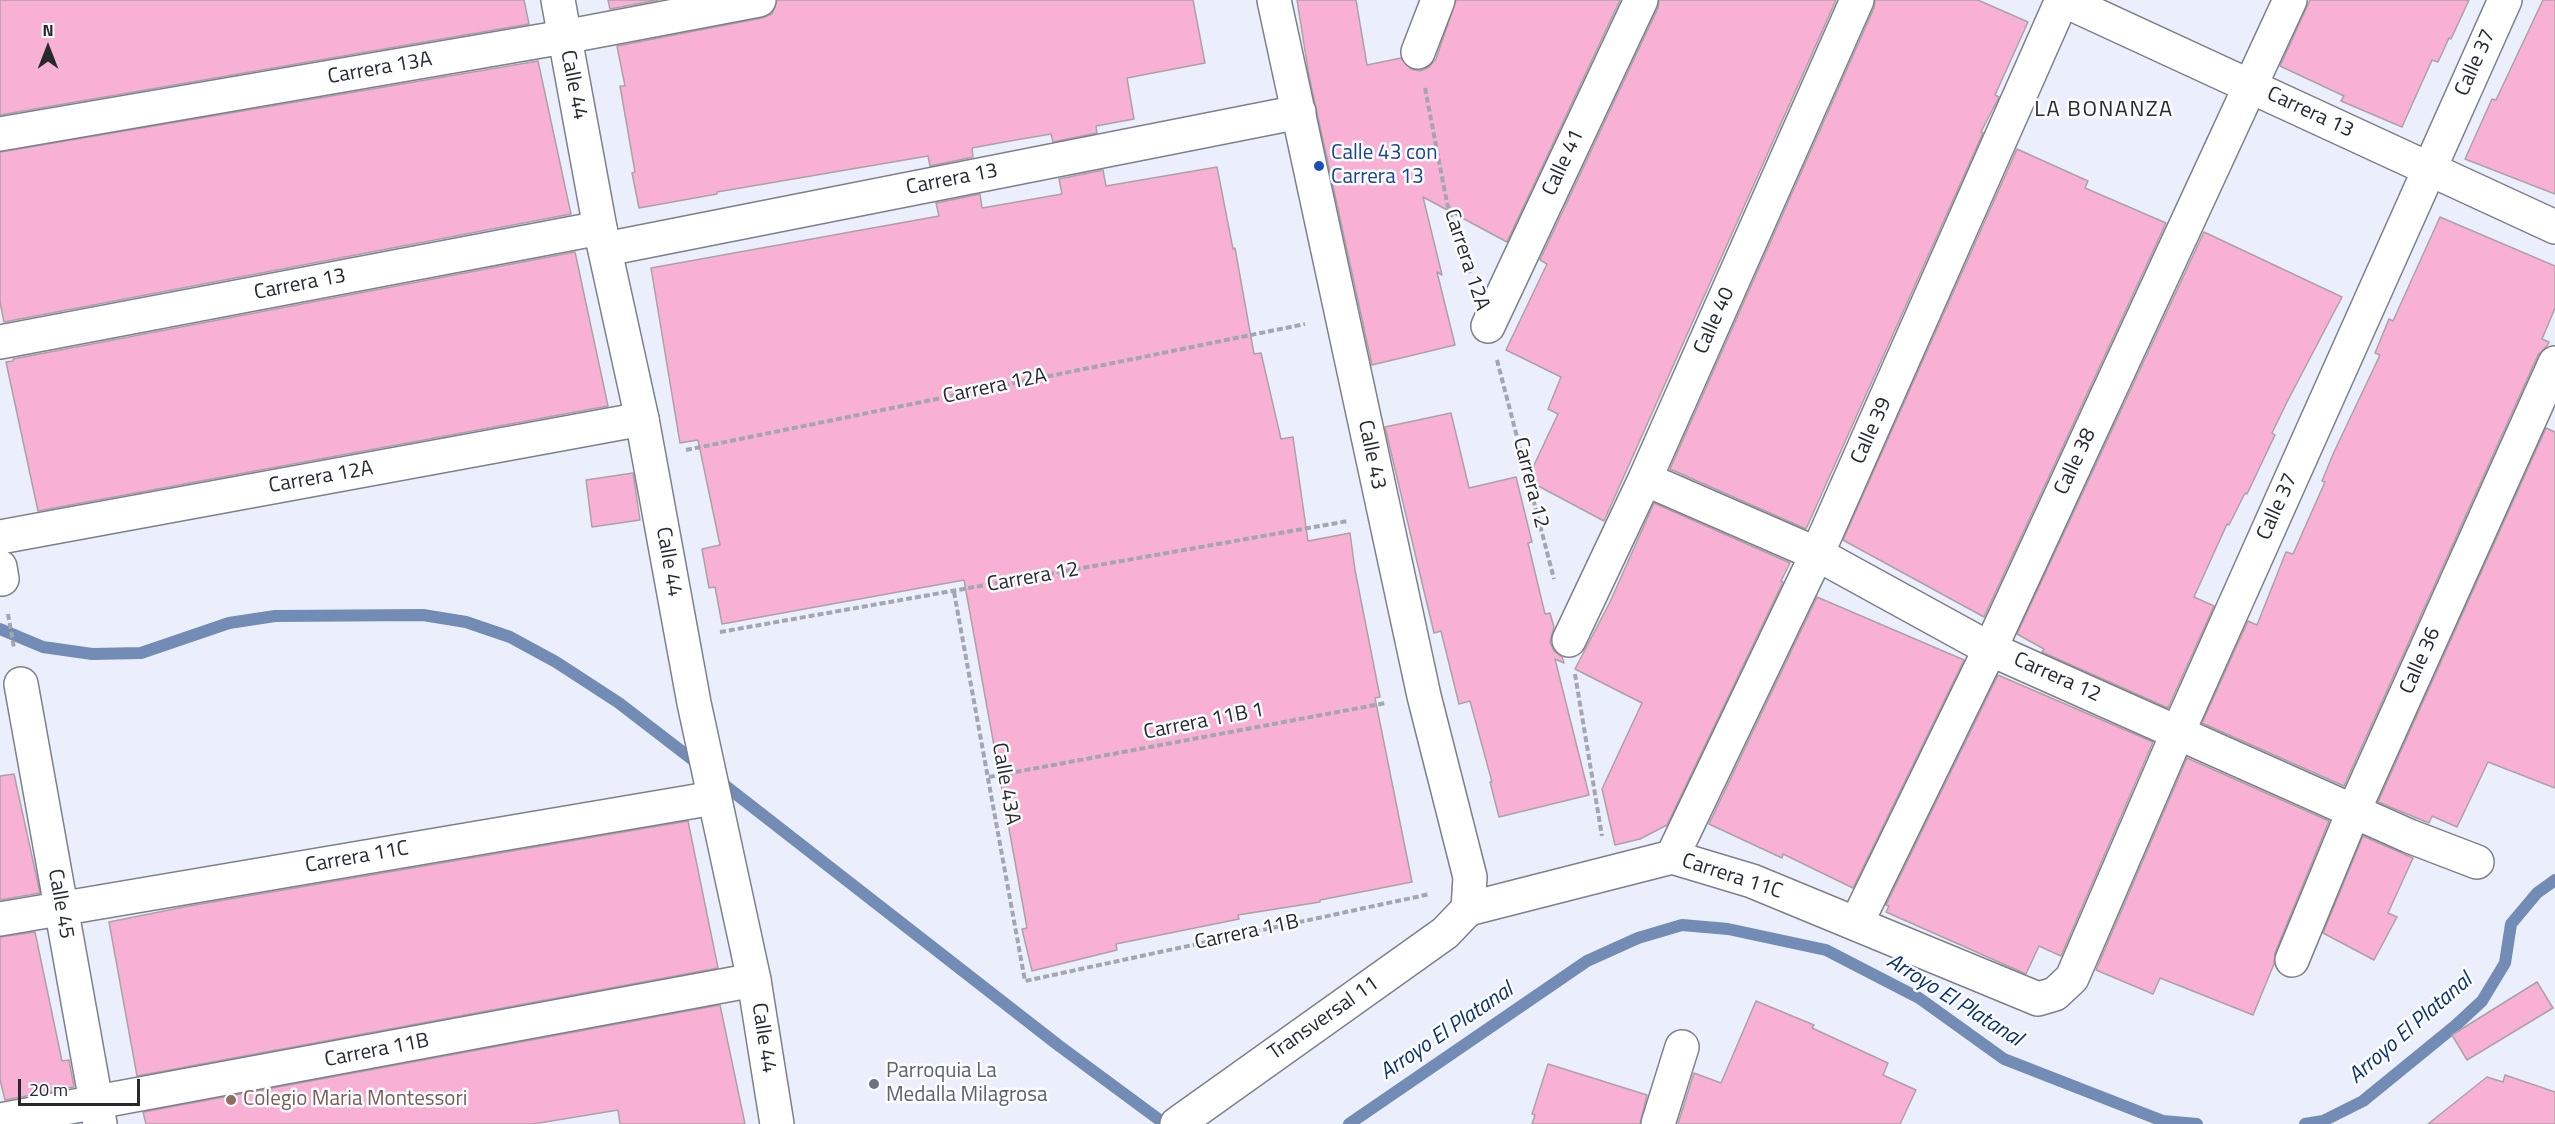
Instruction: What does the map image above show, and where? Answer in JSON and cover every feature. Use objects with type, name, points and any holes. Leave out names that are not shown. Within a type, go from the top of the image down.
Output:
[{"type":"street","name":"Calle 44","points":[[558,0],[603,238],[650,458],[694,703],[754,980],[777,1124]]},
{"type":"street","name":"Carrera 13A","points":[[0,134],[564,37],[759,0]]},
{"type":"street","name":"Calle 43","points":[[1274,0],[1424,696],[1470,877],[1469,897]]},
{"type":"street","points":[[1418,52],[1438,0]]},
{"type":"street","name":"Calle 41","points":[[1488,326],[1641,0]]},
{"type":"street","name":"Calle 40","points":[[1569,640],[1645,479],[1857,0]]},
{"type":"street","name":"Carrera 13","points":[[2063,0],[2555,227]]},
{"type":"street","name":"Calle 39","points":[[1672,857],[1817,554],[2063,0]]},
{"type":"street","name":"Calle 38","points":[[1857,922],[1990,649],[2290,0]]},
{"type":"street","name":"Calle 37","points":[[2037,999],[2055,994],[2072,978],[2178,732],[2505,0]]},
{"type":"street","name":"Carrera 13","points":[[0,342],[603,238],[1299,112]]},
{"type":"street","name":"Calle 36","points":[[2292,960],[2354,810],[2555,363]]},
{"type":"street","name":"Carrera 12A","points":[[0,537],[642,419]]},
{"type":"street","name":"Carrera 12","points":[[1645,479],[1817,554],[1990,649],[2409,836],[2477,862]]},
{"type":"street","name":"Calle 45","points":[[14,695],[60,908],[98,1114]]},
{"type":"street","name":"Carrera 11C","points":[[0,919],[714,798]]},
{"type":"street","name":"Carrera 11C","points":[[1608,872],[1672,857],[1752,880],[2037,999]]},
{"type":"street","points":[[1469,897],[1608,872]]},
{"type":"street","name":"Transversal 11","points":[[1186,1117],[1444,933],[1469,897]]},
{"type":"street","name":"Carrera 11B","points":[[0,1120],[98,1114],[754,980]]},
{"type":"street","points":[[1658,1124],[1682,1047]]},
{"type":"path","name":"Carrera 12A","points":[[1418,52],[1447,203],[1488,326]]},
{"type":"path","name":"Carrera 12A","points":[[650,458],[1341,317]]},
{"type":"path","name":"Carrera 12","points":[[1488,326],[1555,584]]},
{"type":"path","name":"Carrera 12","points":[[682,639],[1384,514]]},
{"type":"path","points":[[1,573],[14,695]]},
{"type":"path","name":"Calle 43A","points":[[954,592],[1025,981]]},
{"type":"path","points":[[1569,640],[1608,872]]},
{"type":"path","name":"Carrera 11B 1","points":[[989,777],[1424,696]]},
{"type":"path","name":"Carrera 11B","points":[[1025,981],[1469,897]]},
{"type":"building","points":[[0,0],[524,0],[529,24],[0,115]]},
{"type":"building","points":[[608,0],[658,0],[610,9]]},
{"type":"building","points":[[777,0],[1193,0],[1205,63],[1127,78],[1134,119],[1096,126],[1097,133],[1053,142],[1051,134],[972,148],[973,157],[930,166],[928,156],[717,192],[717,194],[639,208],[620,86],[625,86],[617,46],[762,18],[772,14]]},
{"type":"building","points":[[1297,0],[1356,0],[1367,65],[1401,58],[1411,69],[1420,71],[1429,67],[1436,59],[1456,0],[1620,0],[1507,242],[1423,197],[1442,275],[1437,272],[1455,345],[1372,365],[1309,76]]},
{"type":"building","points":[[1659,0],[1836,0],[1604,521],[1527,480],[1558,414],[1548,409],[1561,377],[1506,350],[1547,264],[1540,260],[1658,8]]},
{"type":"building","points":[[1875,0],[1978,0],[2028,22],[1995,95],[1999,97],[1981,132],[1983,133],[1806,529],[1670,469],[1874,8]]},
{"type":"building","points":[[2310,0],[2469,0],[2438,62],[2432,60],[2402,127],[2341,101],[2344,96],[2280,66]]},
{"type":"building","points":[[2543,0],[2555,0],[2555,194],[2465,159],[2492,99],[2496,100]]},
{"type":"building","points":[[538,61],[571,214],[4,322],[0,302],[0,152]]},
{"type":"building","points":[[2017,149],[2088,181],[2085,188],[2166,223],[1984,617],[1843,540]]},
{"type":"building","points":[[1217,167],[1233,249],[1235,248],[1254,354],[1261,353],[1281,439],[1293,437],[1308,541],[1350,533],[1380,697],[1375,698],[1412,882],[1320,900],[1320,902],[1238,915],[1239,919],[1116,944],[1117,950],[1032,971],[1022,929],[1027,928],[964,580],[722,624],[715,587],[709,588],[702,549],[720,545],[698,440],[680,443],[651,268],[939,216],[936,203],[980,194],[982,208],[1062,194],[1059,179],[1103,170],[1106,186]]},
{"type":"building","points":[[2440,217],[2555,266],[2555,308],[2542,339],[2549,342],[2538,355],[2344,786],[2202,723],[2248,621],[2257,625],[2286,552],[2293,554],[2325,482],[2322,481],[2334,452],[2380,355],[2375,353],[2389,319],[2393,321]]},
{"type":"building","points":[[2204,232],[2342,297],[2287,402],[2272,433],[2275,435],[2247,494],[2245,493],[2229,525],[2227,524],[2194,597],[2214,606],[2168,708],[2042,652],[2044,649],[2017,634]]},
{"type":"building","points":[[575,252],[608,406],[38,511],[6,362]]},
{"type":"building","points":[[1451,413],[1469,488],[1516,477],[1532,542],[1528,543],[1545,614],[1550,613],[1554,627],[1550,642],[1564,663],[1555,659],[1589,795],[1499,817],[1470,701],[1459,704],[1441,631],[1434,633],[1385,427]]},
{"type":"building","points":[[2546,428],[2555,432],[2555,788],[2488,762],[2457,827],[2432,816],[2429,823],[2378,802]]},
{"type":"building","points":[[633,473],[640,520],[592,527],[586,480]]},
{"type":"building","points":[[1654,503],[1790,563],[1667,825],[1640,839],[1615,845],[1602,789],[1642,703],[1575,669],[1610,602]]},
{"type":"building","points":[[1817,597],[1964,660],[1853,888],[1783,854],[1782,858],[1709,824]]},
{"type":"building","points":[[1998,675],[2153,742],[2061,956],[2039,946],[2026,974],[1886,912],[1889,906],[1886,905]]},
{"type":"building","points":[[2187,758],[2329,821],[2275,953],[2274,964],[2253,1015],[2160,978],[2153,994],[2096,970]]},
{"type":"building","points":[[14,774],[40,893],[0,900],[0,776]]},
{"type":"building","points":[[688,821],[718,968],[137,1076],[109,922],[189,906]]},
{"type":"building","points":[[2363,836],[2413,858],[2388,913],[2397,917],[2374,960],[2323,933]]},
{"type":"building","points":[[35,932],[62,1061],[69,1060],[74,1087],[5,1100],[0,1080],[0,937]]},
{"type":"building","points":[[2537,982],[2553,1008],[2467,1060],[2452,1035]]},
{"type":"building","points":[[1756,1001],[1814,1025],[1812,1028],[1888,1063],[1883,1075],[1916,1090],[1900,1124],[1678,1124],[1694,1073],[1721,1083]]},
{"type":"building","points":[[720,1005],[745,1124],[620,1124],[618,1110],[533,1124],[146,1124],[143,1112]]},
{"type":"building","points":[[1548,1064],[1647,1095],[1640,1124],[1532,1124],[1535,1115],[1532,1114]]},
{"type":"building","points":[[2505,1075],[2555,1092],[2555,1124],[2428,1124],[2487,1077],[2503,1082]]},
{"type":"waterway","points":[[0,629],[43,647],[92,654],[141,653],[229,623],[275,616],[423,615],[466,622],[510,637],[556,662],[619,703],[702,767]]},
{"type":"waterway","points":[[718,780],[1058,1045],[1165,1124]]},
{"type":"waterway","name":"Arroyo El Platanal","points":[[2305,1124],[2323,1121],[2363,1101],[2482,1001],[2505,963],[2511,924],[2537,893],[2555,880]]},
{"type":"waterway","name":"Arroyo El Platanal","points":[[1349,1124],[1587,961],[1638,938],[1682,925],[1728,929],[1826,950],[1919,998],[2004,1059],[2163,1121],[2197,1124]]},
{"type":"place","name":"Calle 43 con Carrera 13","points":[[1319,166]]},
{"type":"place","name":"Parroquia La Medalla Milagrosa","points":[[874,1084]]},
{"type":"place","name":"Colegio Maria Montessori","points":[[231,1100]]},
{"type":"district","name":"LA BONANZA","points":[[2104,111]]}]
